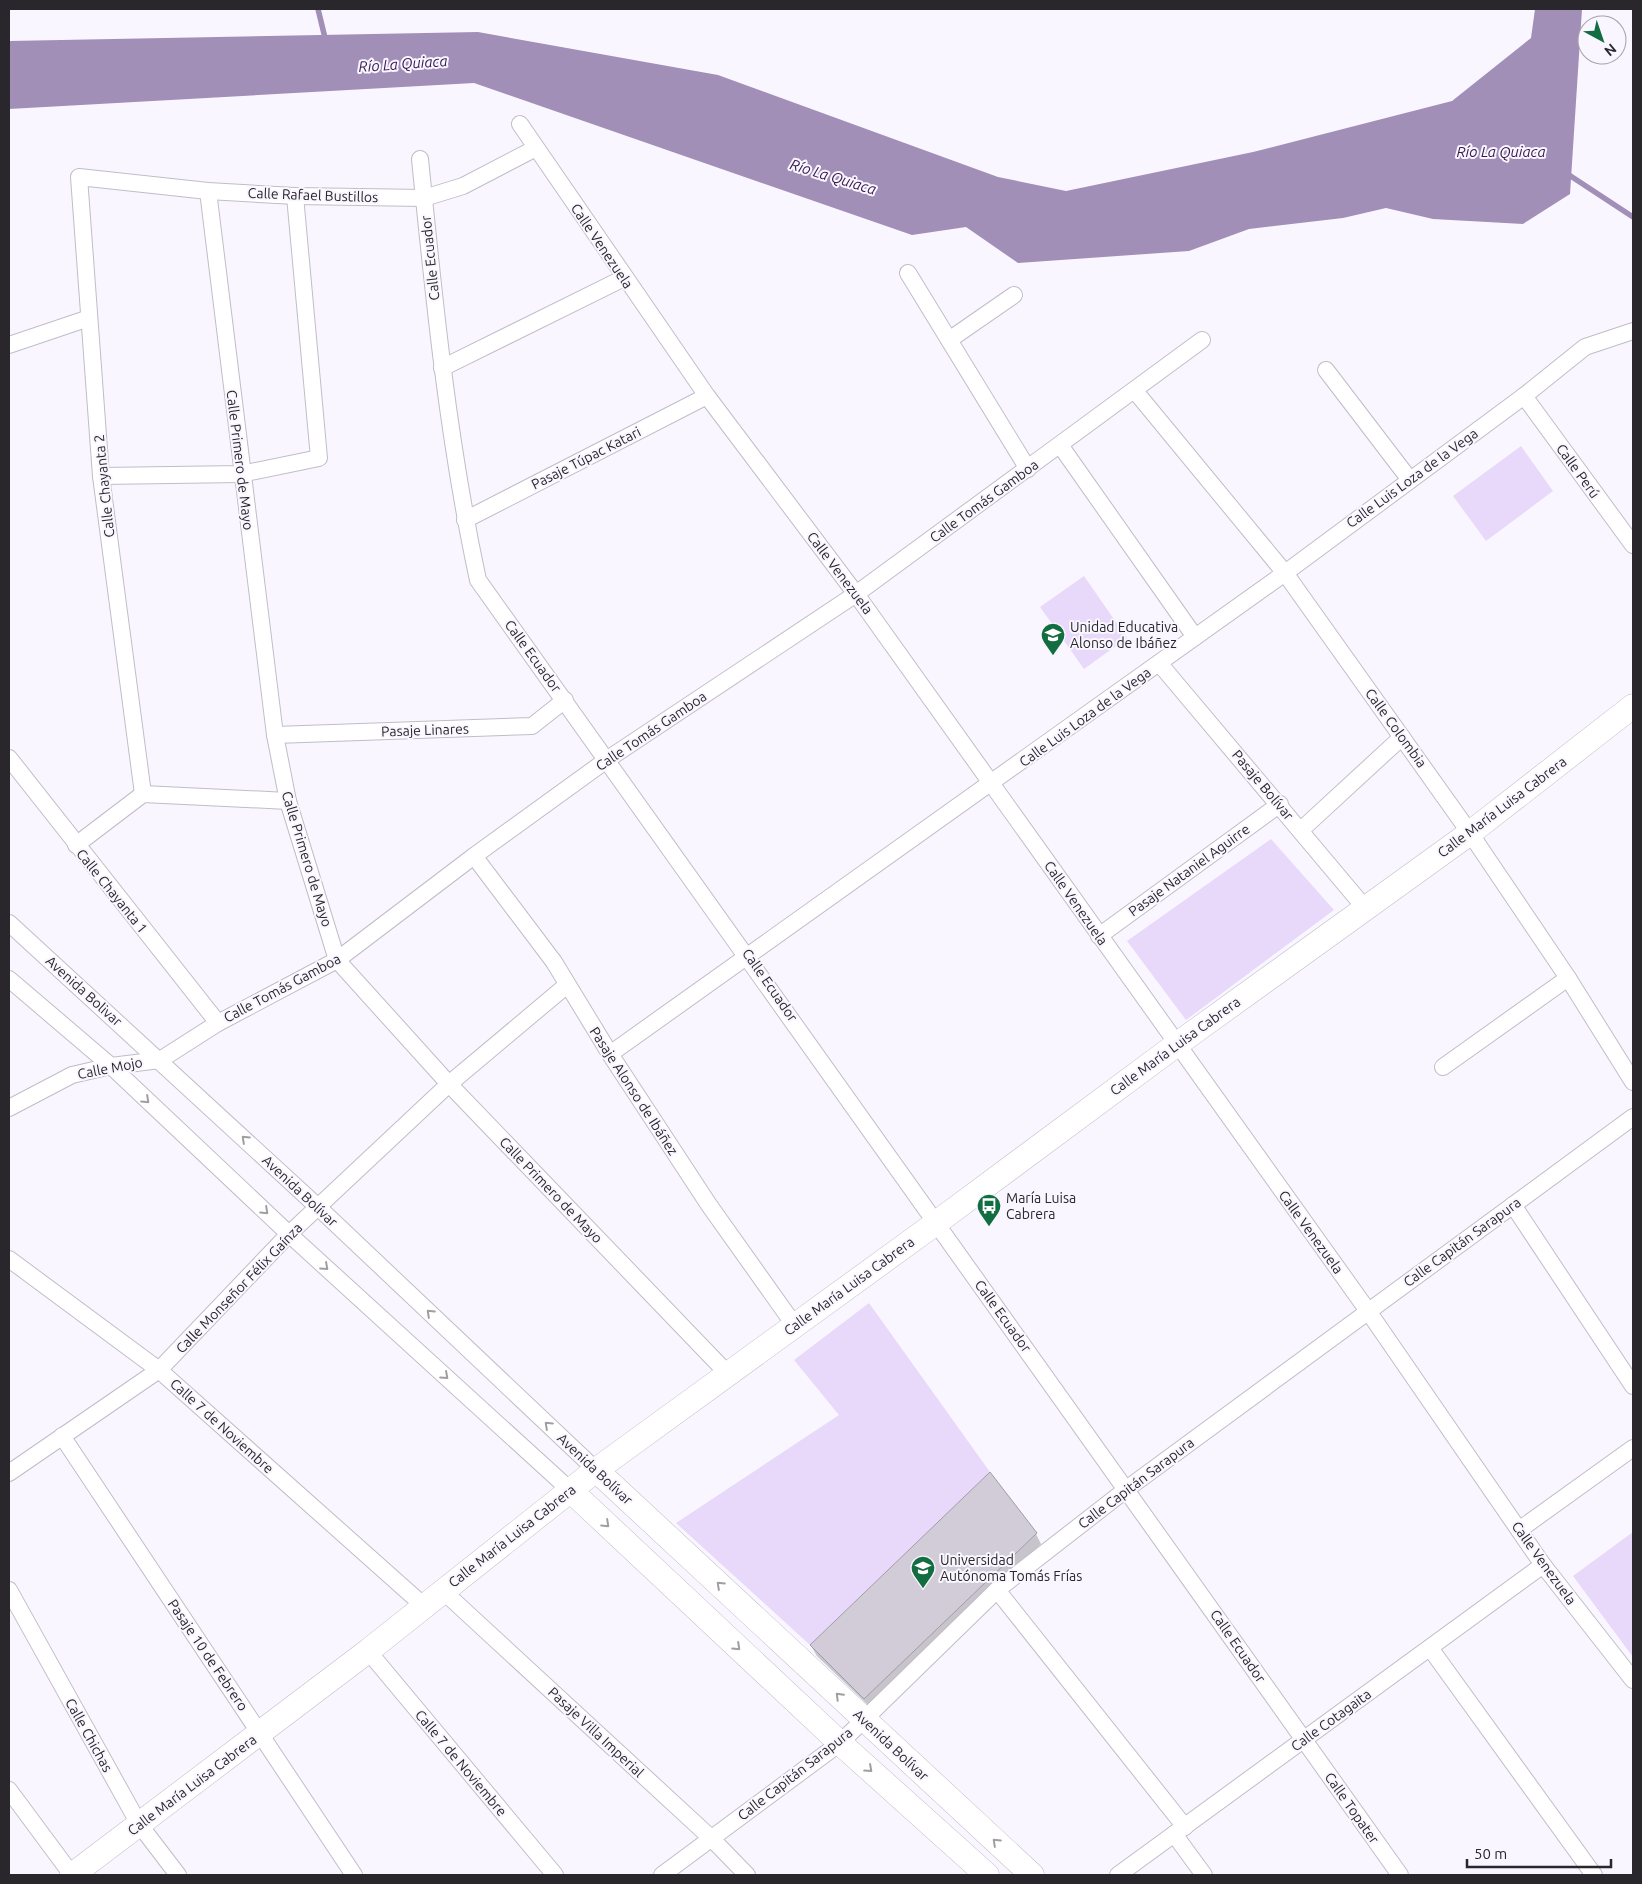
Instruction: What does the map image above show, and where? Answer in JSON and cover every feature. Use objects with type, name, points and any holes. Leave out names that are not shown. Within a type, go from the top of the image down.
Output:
[{"type":"main road","name":"Calle María Luisa Cabrera","points":[[72,1875],[368,1651],[596,1470],[936,1223],[1176,1044],[1470,832],[1633,706]]},
{"type":"main road","name":"Avenida Bolívar","points":[[596,1470],[1032,1875]]},
{"type":"main road","points":[[570,1490],[840,1742],[987,1875]]},
{"type":"street","name":"Calle Venezuela","points":[[520,124],[624,278],[707,396],[856,594],[1368,1311],[1543,1565],[1633,1680]]},
{"type":"street","name":"Calle Rafael Bustillos","points":[[79,177],[208,191],[295,196],[424,198],[463,186],[536,148]]},
{"type":"street","name":"Calle Ecuador","points":[[420,158],[442,368],[465,520],[478,580],[750,956],[936,1223],[1128,1488],[1304,1740]]},
{"type":"street","name":"Calle Chayanta 2","points":[[79,177],[101,476],[143,794]]},
{"type":"street","name":"Calle Primero de Mayo","points":[[208,191],[241,474],[276,735],[288,801],[338,960],[449,1084],[728,1374]]},
{"type":"street","points":[[101,476],[241,474],[318,458],[295,196]]},
{"type":"street","points":[[908,274],[1028,469]]},
{"type":"street","points":[[442,368],[624,278]]},
{"type":"street","points":[[949,340],[1014,295]]},
{"type":"street","points":[[9,345],[89,318]]},
{"type":"street","name":"Calle Luis Loza de la Vega","points":[[610,1054],[1285,573],[1524,396],[1585,347],[1632,333]]},
{"type":"street","name":"Calle Tomás Gamboa","points":[[160,1060],[218,1023],[338,960],[474,856],[608,760],[856,594],[1202,340]]},
{"type":"street","points":[[1326,370],[1410,480]]},
{"type":"street","name":"Calle Colombia","points":[[1135,391],[1285,573],[1470,832],[1568,978],[1633,1081]]},
{"type":"street","name":"Pasaje Túpac Katari","points":[[465,520],[707,396]]},
{"type":"street","name":"Calle Perú","points":[[1524,396],[1633,545]]},
{"type":"street","points":[[1060,446],[1195,637]]},
{"type":"street","name":"Pasaje Bolívar","points":[[1160,663],[1366,908]]},
{"type":"street","name":"Pasaje Linares","points":[[276,735],[532,726],[565,700]]},
{"type":"street","points":[[1301,830],[1402,737]]},
{"type":"street","name":"Calle Chayanta 1","points":[[9,758],[218,1023]]},
{"type":"street","points":[[76,845],[143,794],[288,801]]},
{"type":"street","name":"Pasaje Nataniel Aguirre","points":[[1099,936],[1280,804]]},
{"type":"street","name":"Pasaje Alonso de Ibáñez","points":[[474,856],[554,962],[610,1054],[709,1205],[794,1326]]},
{"type":"street","name":"Avenida Bolivar","points":[[9,923],[160,1060]]},
{"type":"street","points":[[1443,1067],[1568,978]]},
{"type":"street","points":[[9,979],[111,1066],[289,1234],[570,1490]]},
{"type":"street","name":"Calle Monseñor Félix Gaínza","points":[[9,1473],[158,1370],[289,1234],[319,1208],[449,1084],[567,985]]},
{"type":"street","name":"Calle Mojo","points":[[9,1108],[72,1075],[111,1066],[160,1060]]},
{"type":"street","name":"Avenida Bolívar","points":[[160,1060],[596,1470]]},
{"type":"street","name":"Calle Capitán Sarapura","points":[[662,1875],[840,1742],[997,1590],[1128,1488],[1633,1117]]},
{"type":"street","points":[[1514,1205],[1633,1386]]},
{"type":"street","name":"Calle 7 de Noviembre","points":[[9,1259],[158,1370],[424,1606]]},
{"type":"street","name":"Pasaje 10 de Febrero","points":[[62,1436],[354,1875]]},
{"type":"street","points":[[1519,1530],[1633,1448]]},
{"type":"street","name":"Calle Cotagaita","points":[[1118,1875],[1543,1565]]},
{"type":"street","name":"Calle Chichas","points":[[9,1590],[139,1824],[178,1875]]},
{"type":"street","points":[[997,1590],[1180,1830],[1204,1875]]},
{"type":"street","name":"Pasaje Villa Imperial","points":[[442,1591],[711,1838],[747,1875]]},
{"type":"street","points":[[1430,1648],[1594,1875]]},
{"type":"street","name":"Calle 7 de Noviembre","points":[[368,1651],[555,1875]]},
{"type":"street","name":"Calle Topater","points":[[1304,1740],[1400,1875]]},
{"type":"street","points":[[9,1790],[72,1875]]},
{"type":"shaded area","points":[[1521,446],[1553,491],[1486,541],[1453,496]]},
{"type":"shaded area","points":[[1084,576],[1127,638],[1084,669],[1040,607]]},
{"type":"shaded area","points":[[1271,839],[1334,910],[1186,1020],[1127,941]]},
{"type":"shaded area","points":[[869,1303],[990,1472],[810,1645],[676,1523],[839,1415],[794,1360]]},
{"type":"shaded area","points":[[1633,1532],[1633,1657],[1573,1576]]},
{"type":"water","name":"Río La Quiaca","points":[[1535,9],[1582,9],[1582,15],[1577,15],[1578,65],[1570,194],[1523,224],[1433,219],[1386,208],[1343,218],[1249,229],[1189,251],[1018,263],[966,227],[912,235],[474,83],[9,109],[9,41],[478,32],[718,75],[998,177],[1066,191],[1253,152],[1452,101],[1531,38]]},
{"type":"building","name":"Universidad Autónoma Tomás Frías","points":[[990,1472],[1037,1533],[864,1699],[810,1645]]},
{"type":"waterway","points":[[318,9],[326,42]]},
{"type":"waterway","points":[[1566,173],[1633,217]]},
{"type":"place","name":"Unidad Educativa Alonso de Ibáñez","points":[[1053,656]]},
{"type":"place","name":"María Luisa Cabrera","points":[[989,1227]]},
{"type":"place","name":"Universidad Autónoma Tomás Frías","points":[[923,1589]]}]
